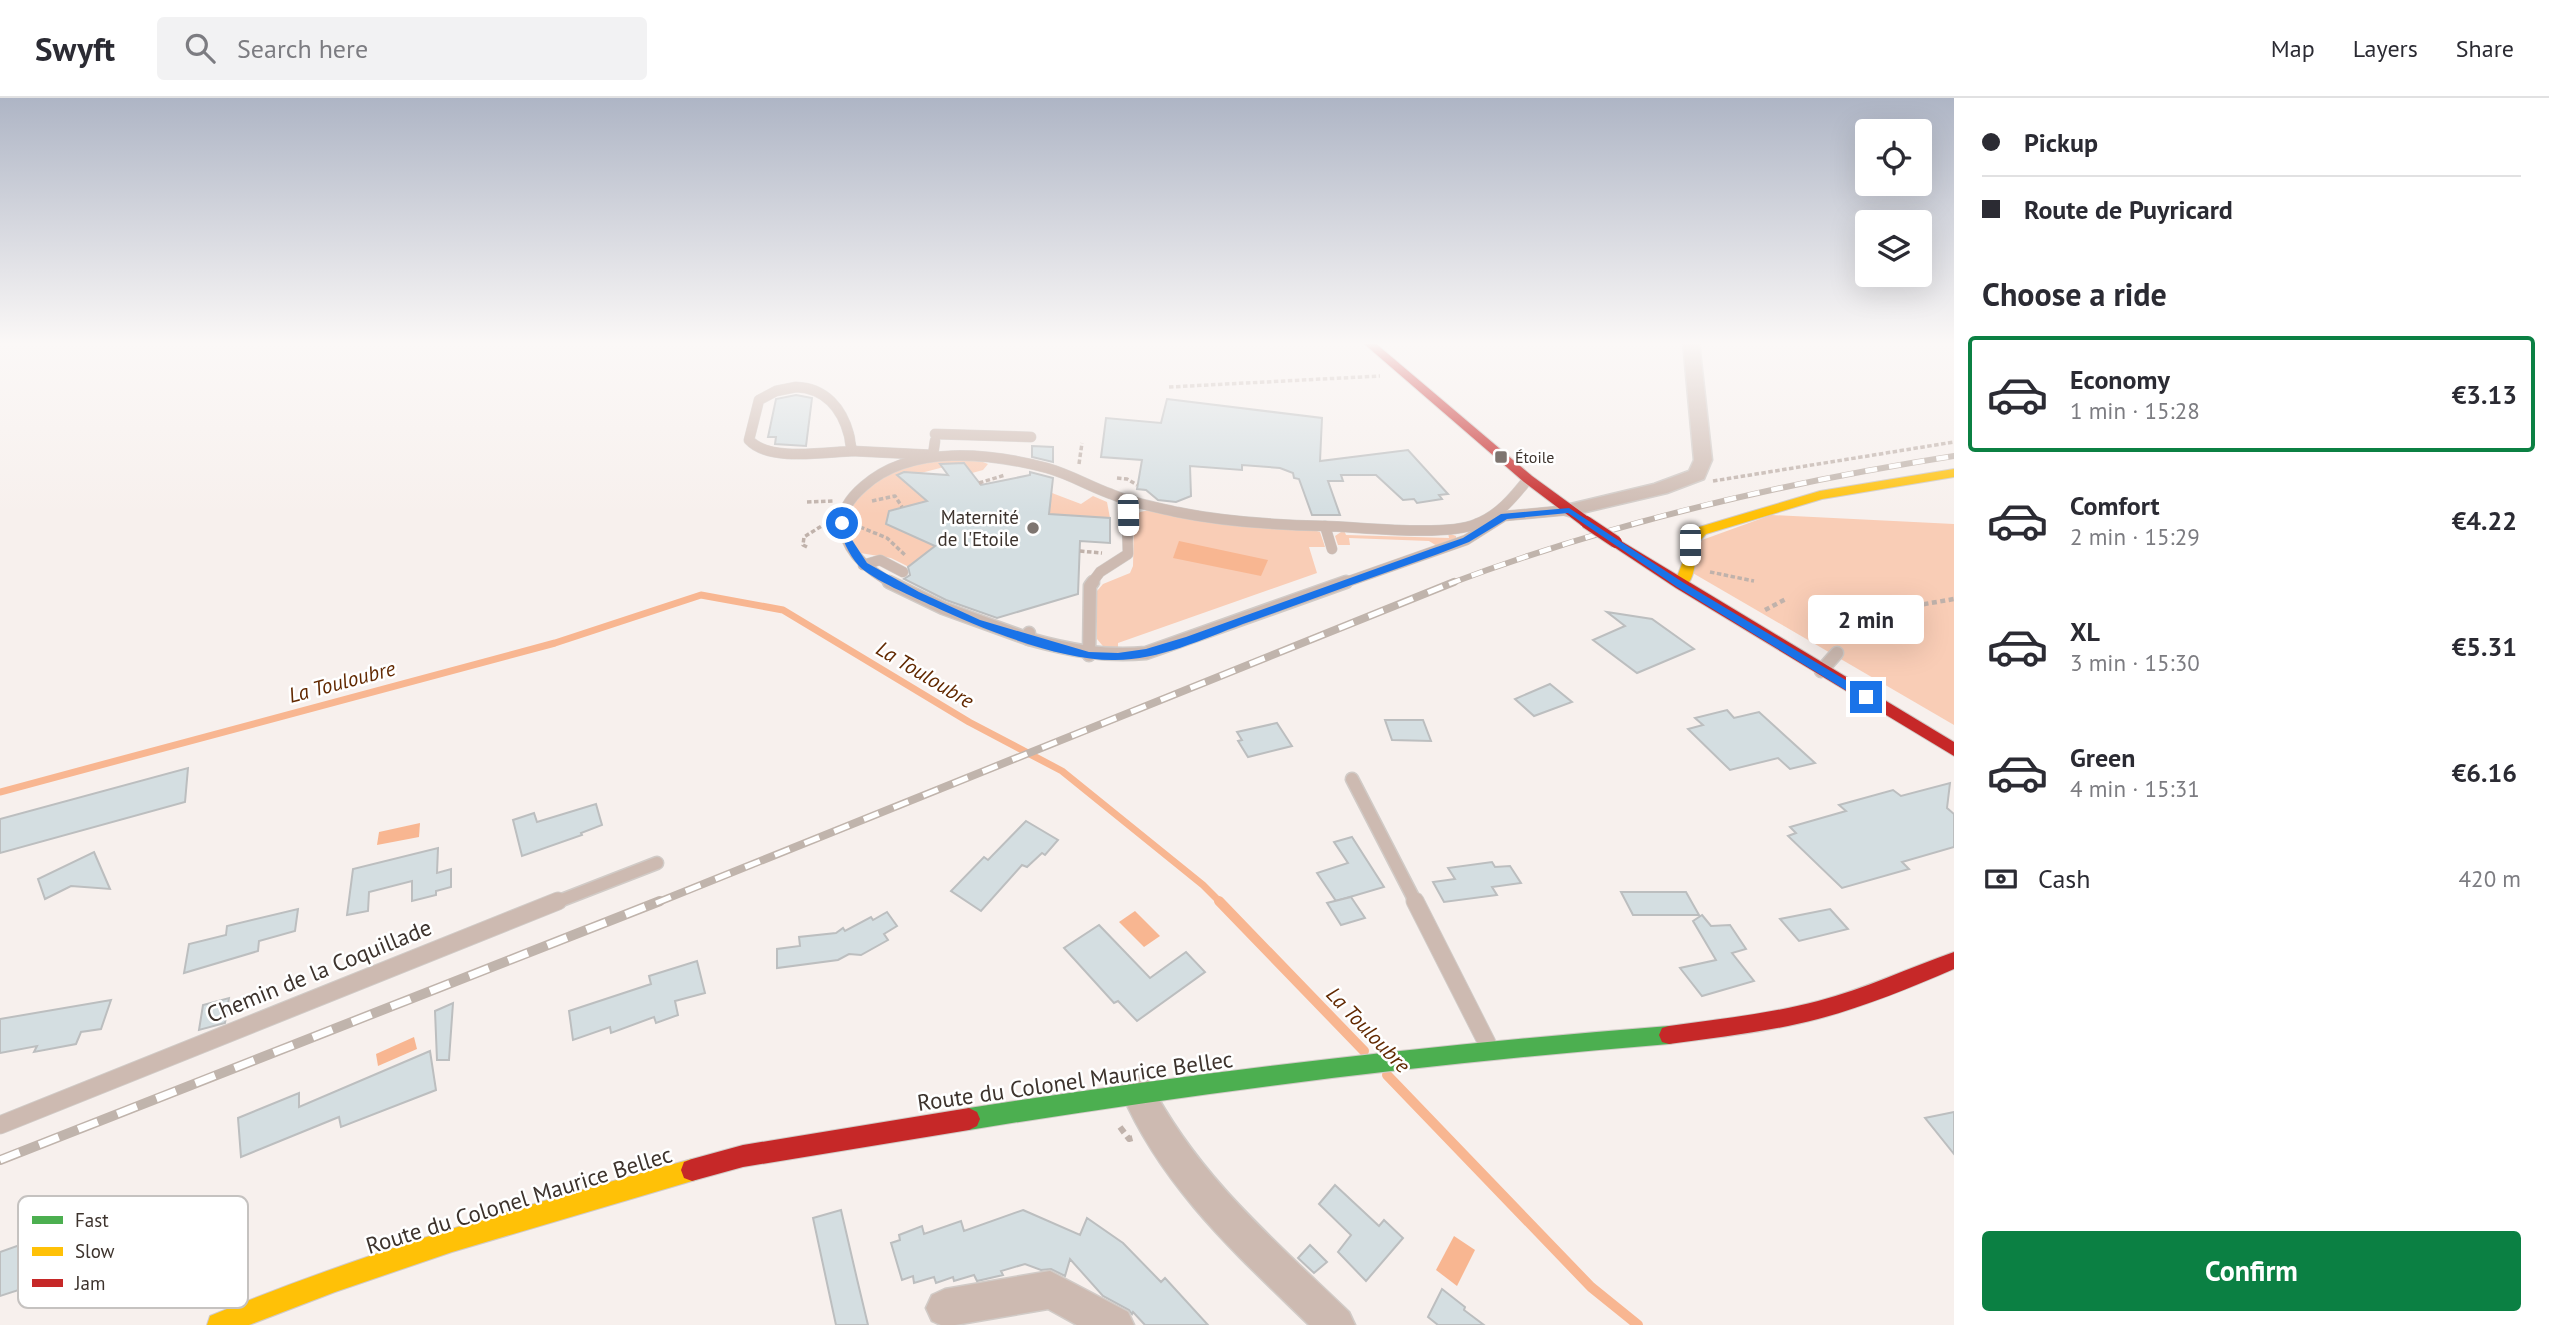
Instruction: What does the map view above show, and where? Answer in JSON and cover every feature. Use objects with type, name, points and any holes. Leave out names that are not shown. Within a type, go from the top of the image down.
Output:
[{"type":"main road","points":[[1432,399],[1528,479],[1586,522],[1616,542],[1684,577],[1821,671],[1954,750]]},
{"type":"main road","points":[[1684,577],[1690,545],[1695,536],[1712,527],[1796,501],[1845,490],[1954,473]]},
{"type":"main road","name":"Route du Colonel Maurice Bellec","points":[[219,1325],[278,1300],[532,1215],[743,1156],[1137,1092],[1491,1049],[1663,1035],[1746,1024],[1816,1010],[1901,983],[1954,960]]},
{"type":"street","points":[[1569,510],[1685,481],[1697,475],[1703,460],[1697,399]]},
{"type":"street","points":[[1137,1092],[1159,1137],[1238,1234],[1330,1323]]},
{"type":"street","points":[[945,1308],[1050,1290],[1115,1325]]},
{"type":"lane","points":[[760,399],[749,440],[754,447],[775,453],[916,452],[975,456],[1051,469],[1132,502],[1248,524],[1452,530],[1469,527],[1507,506],[1528,479]]},
{"type":"lane","points":[[830,399],[851,438],[850,446],[855,453]]},
{"type":"lane","points":[[933,455],[935,438],[1031,437]]},
{"type":"lane","points":[[933,455],[884,471],[849,502],[842,519],[847,540],[863,565],[906,590],[1003,631],[1029,636],[1089,655],[1118,657],[1146,653],[1466,540],[1504,516],[1569,510]]},
{"type":"lane","points":[[1089,655],[1090,586],[1100,572],[1128,554],[1128,515],[1132,502]]},
{"type":"lane","points":[[1325,526],[1332,549]]},
{"type":"lane","points":[[863,565],[880,560],[900,569]]},
{"type":"lane","points":[[997,618],[1003,631]]},
{"type":"lane","points":[[1821,671],[1837,653]]},
{"type":"lane","points":[[1352,779],[1491,1049]]},
{"type":"lane","name":"Chemin de la Coquillade","points":[[0,1125],[443,946],[657,863]]},
{"type":"path","points":[[1685,481],[1722,481],[1817,462],[1954,442]]},
{"type":"path","points":[[979,483],[995,479]]},
{"type":"path","points":[[807,547],[803,545],[804,537],[828,522],[842,519],[862,504],[895,496],[902,507]]},
{"type":"path","points":[[807,502],[849,502]]},
{"type":"path","points":[[842,519],[895,543],[907,558],[900,569]]},
{"type":"path","points":[[1684,577],[1754,581]]},
{"type":"path","points":[[1890,610],[1954,598]]},
{"type":"path","points":[[1761,613],[1786,599]]},
{"type":"path","points":[[1113,1118],[1129,1139]]},
{"type":"shaded area","points":[[930,459],[978,460],[988,464],[983,470],[972,473],[963,462],[921,473],[907,473],[912,489],[936,482],[960,526],[909,567],[891,558],[860,553],[855,548],[847,520],[853,503],[878,479],[893,470]]},
{"type":"shaded area","points":[[1052,493],[1081,504],[1093,496],[1107,502],[1110,518],[1049,514]]},
{"type":"shaded area","points":[[1154,509],[1247,527],[1314,530],[1320,532],[1325,547],[1309,547],[1317,573],[1118,643],[1118,652],[1107,651],[1097,639],[1097,591],[1103,584],[1130,573],[1133,566],[1134,520],[1140,512]]},
{"type":"shaded area","points":[[1771,515],[1954,524],[1954,725],[1691,572],[1702,540]]},
{"type":"shaded area","points":[[1344,530],[1346,535],[1449,538],[1448,533],[1456,536],[1456,539],[1437,546],[1429,541],[1349,538],[1350,545],[1338,545],[1335,536]]},
{"type":"shaded area","points":[[1179,541],[1268,560],[1261,576],[1173,558]]},
{"type":"shaded area","points":[[420,823],[419,837],[377,845],[379,832]]},
{"type":"shaded area","points":[[1135,911],[1160,936],[1144,947],[1119,922]]},
{"type":"shaded area","points":[[414,1037],[417,1049],[378,1066],[376,1054]]},
{"type":"shaded area","points":[[1454,1236],[1475,1250],[1457,1286],[1436,1270]]},
{"type":"building","points":[[776,399],[812,399],[806,446],[775,444],[776,437],[768,437]]},
{"type":"building","points":[[1167,399],[1322,418],[1320,461],[1408,450],[1448,494],[1439,495],[1442,499],[1417,503],[1414,499],[1403,500],[1376,475],[1341,475],[1343,481],[1328,481],[1340,515],[1312,515],[1299,479],[1294,478],[1293,473],[1280,468],[1242,465],[1242,470],[1190,466],[1191,496],[1176,502],[1158,500],[1146,490],[1137,489],[1142,460],[1101,457],[1106,418],[1161,423]]},
{"type":"building","points":[[1032,446],[1053,447],[1053,462],[1032,457]]},
{"type":"building","points":[[964,463],[981,485],[1030,475],[1030,472],[1053,478],[1049,514],[1110,518],[1110,543],[1080,541],[1078,594],[997,618],[946,600],[904,579],[910,575],[908,567],[935,546],[886,524],[889,511],[927,501],[897,475],[904,472],[948,475],[940,464]]},
{"type":"building","points":[[1607,612],[1652,619],[1694,649],[1637,673],[1593,640],[1625,626]]},
{"type":"building","points":[[1550,684],[1572,702],[1534,716],[1515,699]]},
{"type":"building","points":[[1727,710],[1734,718],[1759,712],[1815,763],[1790,769],[1778,758],[1730,770],[1688,729],[1703,725],[1695,718]]},
{"type":"building","points":[[1385,720],[1423,720],[1431,741],[1392,740]]},
{"type":"building","points":[[1277,723],[1292,746],[1248,757],[1238,741],[1242,740],[1237,732]]},
{"type":"building","points":[[188,768],[185,802],[0,853],[0,819]]},
{"type":"building","points":[[1950,783],[1947,808],[1954,814],[1954,847],[1902,862],[1909,869],[1842,888],[1788,836],[1796,833],[1790,827],[1846,811],[1839,805],[1893,790],[1901,796]]},
{"type":"building","points":[[596,804],[602,825],[522,856],[513,820],[534,813],[537,822]]},
{"type":"building","points":[[1026,821],[1058,840],[1045,855],[1042,853],[1027,867],[1022,865],[981,911],[951,891],[984,857],[988,860]]},
{"type":"building","points":[[1352,837],[1384,887],[1336,901],[1317,873],[1348,863],[1334,842]]},
{"type":"building","points":[[438,848],[437,873],[451,869],[451,887],[436,891],[436,895],[412,901],[412,881],[369,892],[368,911],[347,915],[353,869]]},
{"type":"building","points":[[94,852],[110,889],[71,886],[45,899],[38,879]]},
{"type":"building","points":[[1492,862],[1495,867],[1510,866],[1521,883],[1492,887],[1497,895],[1444,902],[1433,882],[1455,879],[1448,868]]},
{"type":"building","points":[[1621,892],[1686,892],[1699,915],[1633,915]]},
{"type":"building","points":[[1351,897],[1365,918],[1341,925],[1327,903]]},
{"type":"building","points":[[298,909],[295,931],[259,941],[258,951],[184,973],[189,944],[226,935],[227,926]]},
{"type":"building","points":[[1830,909],[1848,929],[1799,941],[1780,919]]},
{"type":"building","points":[[887,912],[897,926],[884,934],[888,940],[861,955],[849,954],[838,960],[777,968],[777,949],[800,946],[799,937],[836,933],[843,928],[845,931]]},
{"type":"building","points":[[1702,915],[1711,926],[1730,925],[1746,949],[1732,953],[1754,981],[1702,996],[1680,968],[1716,960],[1693,921]]},
{"type":"building","points":[[1099,925],[1150,978],[1186,952],[1205,972],[1137,1021],[1118,1001],[1114,1003],[1064,948]]},
{"type":"building","points":[[697,961],[705,993],[675,1001],[678,1015],[656,1023],[654,1017],[611,1033],[610,1027],[573,1040],[569,1011],[651,984],[649,976]]},
{"type":"building","points":[[229,998],[225,1023],[199,1030],[203,1005]]},
{"type":"building","points":[[111,1000],[101,1029],[81,1032],[76,1044],[34,1052],[37,1046],[0,1053],[0,1019]]},
{"type":"building","points":[[453,1003],[449,1060],[437,1060],[435,1011]]},
{"type":"building","points":[[430,1051],[436,1090],[341,1127],[339,1117],[241,1157],[238,1118],[299,1093],[299,1107]]},
{"type":"building","points":[[1954,1112],[1954,1154],[1925,1118]]},
{"type":"building","points":[[1335,1185],[1379,1226],[1384,1220],[1403,1238],[1366,1281],[1338,1252],[1351,1235],[1319,1204]]},
{"type":"building","points":[[841,1210],[868,1325],[836,1325],[813,1218]]},
{"type":"building","points":[[1023,1210],[1080,1235],[1087,1218],[1123,1243],[1161,1282],[1165,1278],[1208,1325],[1145,1325],[1133,1312],[1132,1314],[1103,1296],[1070,1259],[1065,1276],[1051,1269],[1041,1270],[1025,1264],[1001,1271],[1003,1275],[977,1281],[974,1275],[954,1281],[953,1277],[936,1283],[934,1277],[914,1283],[913,1276],[902,1280],[891,1243],[900,1240],[899,1235],[922,1226],[924,1234],[961,1221],[964,1231]]},
{"type":"building","points":[[1310,1245],[1327,1262],[1314,1273],[1298,1258]]},
{"type":"building","points":[[18,1246],[18,1290],[0,1296],[0,1252]]},
{"type":"building","points":[[1442,1289],[1484,1325],[1438,1325],[1428,1317]]},
{"type":"waterway","name":"La Touloubre","points":[[0,792],[555,643],[701,595],[783,610],[969,722],[1062,771],[1203,885],[1219,901]]},
{"type":"waterway","name":"La Touloubre","points":[[1219,901],[1364,1051]]},
{"type":"waterway","name":"La Touloubre","points":[[1387,1075],[1591,1287],[1638,1325]]},
{"type":"railway","points":[[1449,584],[1572,542],[1698,507],[1825,479],[1954,456]]},
{"type":"railway","points":[[1449,584],[1454,582]]},
{"type":"railway","points":[[656,903],[1449,584]]},
{"type":"railway","points":[[0,1160],[660,901]]},
{"type":"traffic: fast","points":[[969,1119],[1137,1092],[1491,1049],[1669,1035]]},
{"type":"traffic: slow","points":[[1681,585],[1690,561],[1690,545],[1701,531],[1820,495],[1954,473]]},
{"type":"traffic: slow","points":[[219,1325],[393,1259],[692,1170]]},
{"type":"traffic: jam","points":[[1434,399],[1528,479],[1586,522]]},
{"type":"traffic: jam","points":[[1586,522],[1616,542]]},
{"type":"traffic: jam","points":[[1616,542],[1681,585],[1954,750]]},
{"type":"traffic: jam","points":[[1669,1035],[1800,1015],[1886,987],[1954,960]]},
{"type":"traffic: jam","points":[[692,1170],[743,1156],[969,1119]]},
{"type":"place","name":"Étoile","points":[[1501,457]]},
{"type":"place","name":"Maternité de l'Etoile","points":[[1033,528]]},
{"type":"route","points":[[842,523],[847,540],[863,565],[891,582],[977,622],[1013,635],[1089,655],[1118,657],[1146,653],[1190,639],[1434,552],[1466,540],[1504,516],[1569,510],[1681,585],[1866,697]]}]
